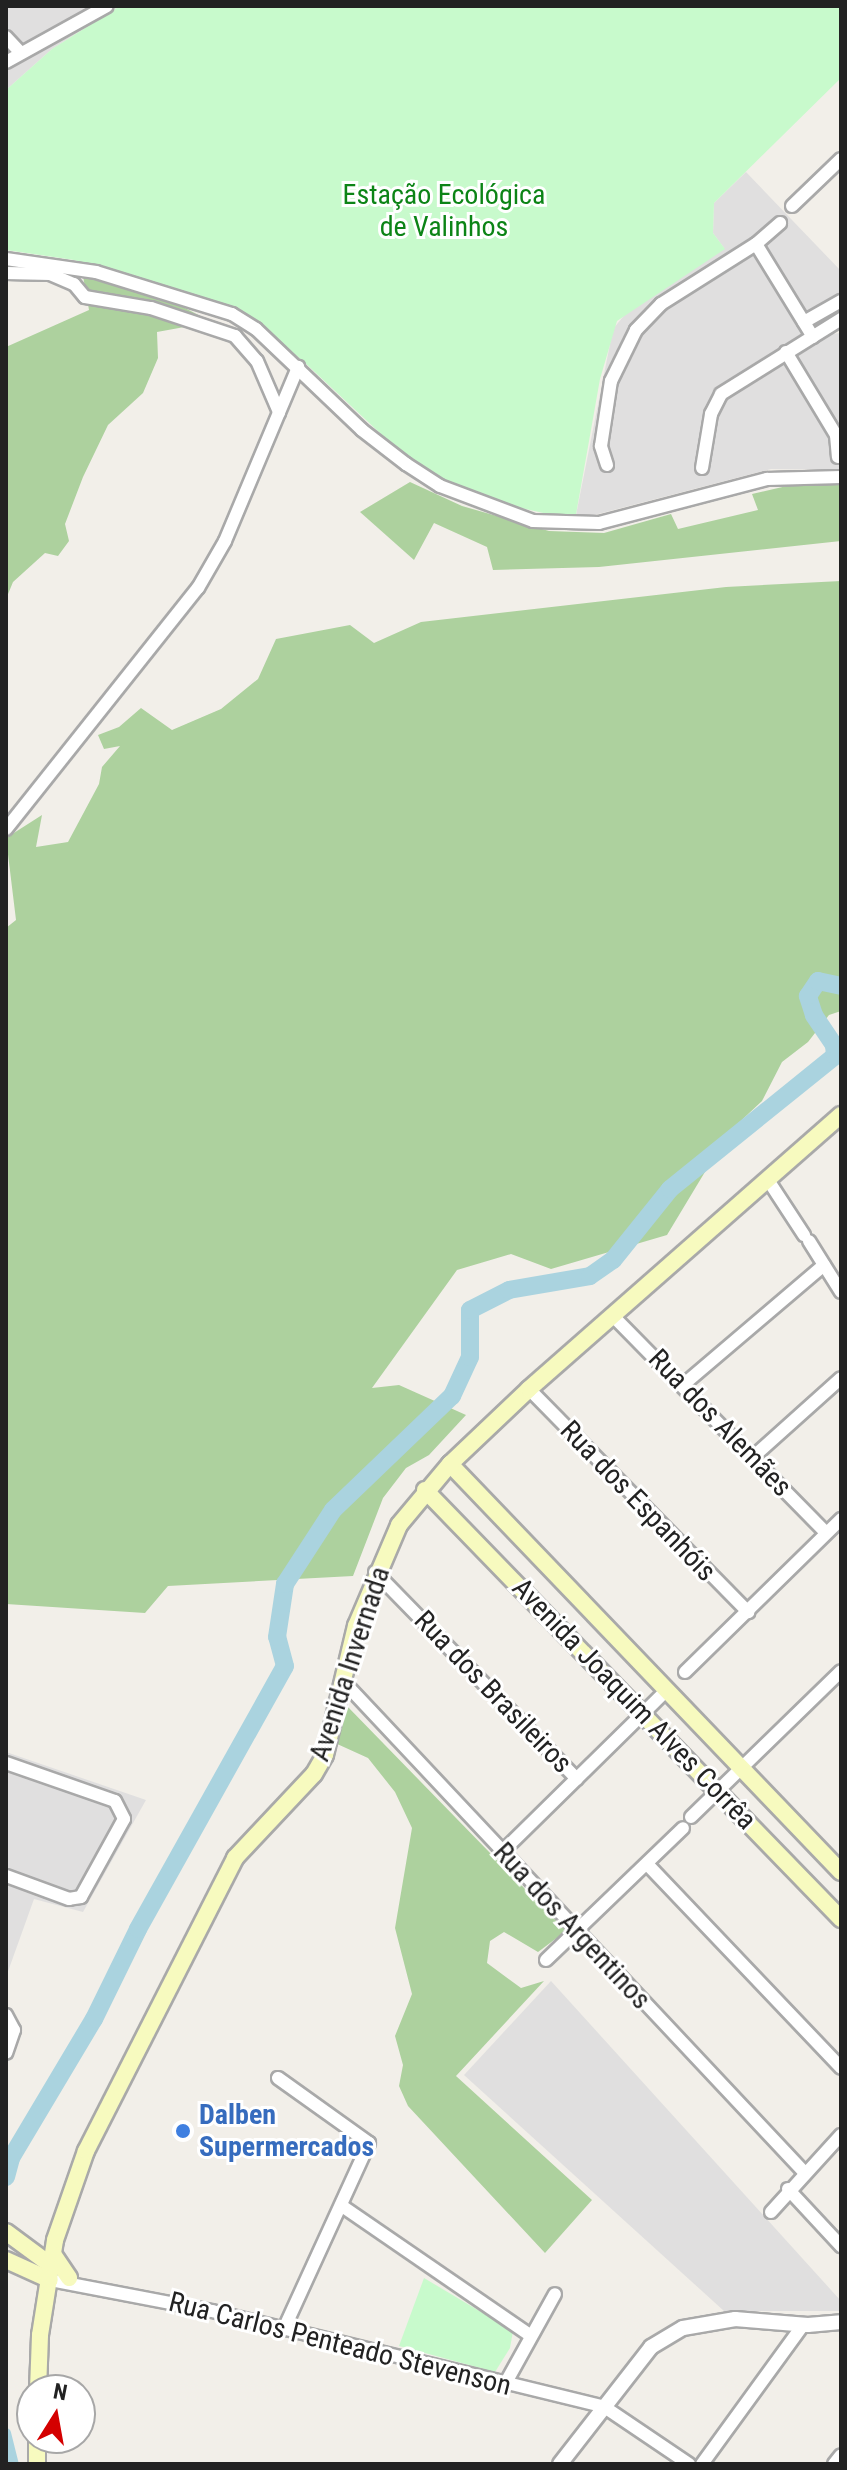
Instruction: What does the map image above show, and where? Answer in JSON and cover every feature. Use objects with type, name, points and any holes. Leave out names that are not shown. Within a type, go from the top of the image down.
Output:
[{"type":"main road","name":"Avenida Invernada","points":[[39,2374],[52,2260],[114,2088],[235,1858],[314,1774],[325,1755],[342,1680],[375,1572],[425,1490],[529,1389],[841,1115]]},
{"type":"main road","name":"Avenida Joaquim Alves Corrêa","points":[[450,1464],[743,1765],[841,1872]]},
{"type":"main road","name":"Avenida Joaquim Alves Corrêa","points":[[425,1490],[841,1919]]},
{"type":"main road","name":"Rua Carlos Penteado Stevenson","points":[[6,2232],[30,2250],[52,2260]]},
{"type":"main road","name":"Rua Carlos Penteado Stevenson","points":[[6,2260],[52,2260]]},
{"type":"main road","points":[[46,2300],[71,2280],[52,2260]]},
{"type":"street","points":[[6,62],[107,6]]},
{"type":"street","points":[[6,37],[21,53]]},
{"type":"street","points":[[792,206],[841,159]]},
{"type":"street","points":[[607,465],[601,446],[611,381],[636,330],[661,304],[756,244],[780,223]]},
{"type":"street","points":[[756,244],[813,337]]},
{"type":"street","points":[[6,259],[96,272],[232,314],[298,367],[362,430],[406,464],[452,491],[533,521],[599,523],[767,479],[841,477]]},
{"type":"street","points":[[6,273],[50,274],[74,284],[85,297],[151,308],[235,336],[257,361],[279,412]]},
{"type":"street","points":[[804,322],[841,301]]},
{"type":"street","points":[[702,468],[714,403],[729,387],[841,319]]},
{"type":"street","points":[[786,352],[836,435],[838,457]]},
{"type":"street","points":[[6,829],[198,588],[225,541],[298,367]]},
{"type":"street","points":[[768,1180],[841,1292]]},
{"type":"street","points":[[683,1385],[824,1265]]},
{"type":"street","name":"Rua dos Alemães","points":[[612,1315],[826,1533]]},
{"type":"street","points":[[753,1457],[841,1378]]},
{"type":"street","name":"Rua dos Espanhóis","points":[[529,1389],[748,1612]]},
{"type":"street","points":[[685,1672],[841,1519]]},
{"type":"street","name":"Rua dos Brasileiros","points":[[375,1572],[577,1779]]},
{"type":"street","points":[[691,1817],[841,1671]]},
{"type":"street","name":"Rua dos Argentinos","points":[[342,1680],[575,1932],[803,2171]]},
{"type":"street","points":[[502,1852],[667,1690]]},
{"type":"street","points":[[6,1763],[115,1801],[124,1819],[81,1897],[69,1899],[6,1876]]},
{"type":"street","points":[[546,1960],[683,1828]]},
{"type":"street","points":[[648,1865],[841,2068]]},
{"type":"street","points":[[6,2015],[14,2030],[6,2053]]},
{"type":"street","points":[[278,2078],[369,2143],[284,2329]]},
{"type":"street","points":[[771,2212],[803,2171],[841,2135]]},
{"type":"street","points":[[788,2189],[841,2246]]},
{"type":"street","points":[[342,2206],[530,2335]]},
{"type":"street","name":"Rua Carlos Penteado Stevenson","points":[[52,2260],[71,2280],[284,2329],[504,2386],[603,2406]]},
{"type":"street","points":[[504,2386],[555,2294]]},
{"type":"street","points":[[560,2464],[651,2347],[683,2328],[735,2319],[803,2325],[841,2322]]},
{"type":"street","points":[[702,2464],[803,2325]]},
{"type":"street","points":[[603,2406],[689,2464]]},
{"type":"street","points":[[834,2464],[841,2455]]},
{"type":"shaded area","points":[[6,6],[120,6],[52,49],[6,90]]},
{"type":"shaded area","points":[[746,172],[841,271],[841,291],[827,303],[830,334],[841,333],[841,470],[771,469],[575,520],[613,329],[627,312],[724,248],[713,233],[714,203]]},
{"type":"shaded area","points":[[6,1752],[146,1800],[83,1912],[34,1899],[6,1977]]},
{"type":"shaded area","points":[[551,1981],[841,2301],[841,2311],[724,2311],[464,2075]]},
{"type":"green space","name":"Estação Ecológica de Valinhos","points":[[120,6],[841,6],[841,78],[714,203],[713,233],[725,249],[617,321],[600,379],[575,520],[494,502],[444,481],[397,449],[303,361],[236,308],[74,260],[6,250],[6,90],[52,49]]},
{"type":"green space","points":[[83,276],[183,307],[212,322],[157,332],[158,358],[143,393],[108,425],[83,477],[65,524],[69,541],[58,556],[45,553],[13,582],[6,599],[6,347],[89,310]]},
{"type":"green space","points":[[817,479],[841,483],[841,541],[599,567],[493,570],[487,547],[434,523],[414,560],[360,512],[410,482],[462,506],[549,531],[604,533],[671,514],[678,529],[758,510],[752,494]]},
{"type":"green space","points":[[841,581],[841,1011],[829,1015],[808,1042],[782,1062],[762,1101],[729,1132],[667,1235],[551,1269],[511,1254],[457,1270],[372,1388],[399,1385],[466,1415],[429,1455],[406,1468],[383,1498],[353,1576],[168,1586],[145,1613],[6,1604],[6,928],[16,920],[6,838],[42,815],[36,847],[68,842],[99,784],[102,767],[120,746],[104,749],[98,735],[119,727],[141,708],[172,730],[221,709],[258,679],[276,639],[350,625],[374,643],[421,622],[726,587]]},
{"type":"green space","points":[[347,1706],[566,1931],[538,1952],[504,1932],[490,1941],[487,1963],[521,1988],[544,1981],[456,2076],[592,2200],[545,2253],[408,2106],[399,2086],[403,2065],[395,2036],[412,1994],[395,1928],[412,1828],[395,1792],[368,1758],[335,1743]]},
{"type":"green space","points":[[424,2278],[513,2331],[510,2348],[495,2372],[399,2346]]},
{"type":"waterway","points":[[6,2177],[11,2158],[94,2019],[138,1929],[285,1666],[277,1637],[285,1584],[333,1510],[452,1396],[470,1357],[470,1310],[509,1290],[590,1276],[613,1260],[670,1189],[835,1056],[834,1045],[814,1015],[808,996],[818,981],[841,986]]},
{"type":"waterway","points":[[6,2433],[14,2464]]},
{"type":"place","name":"Dalben Supermercados","points":[[183,2131]]}]
